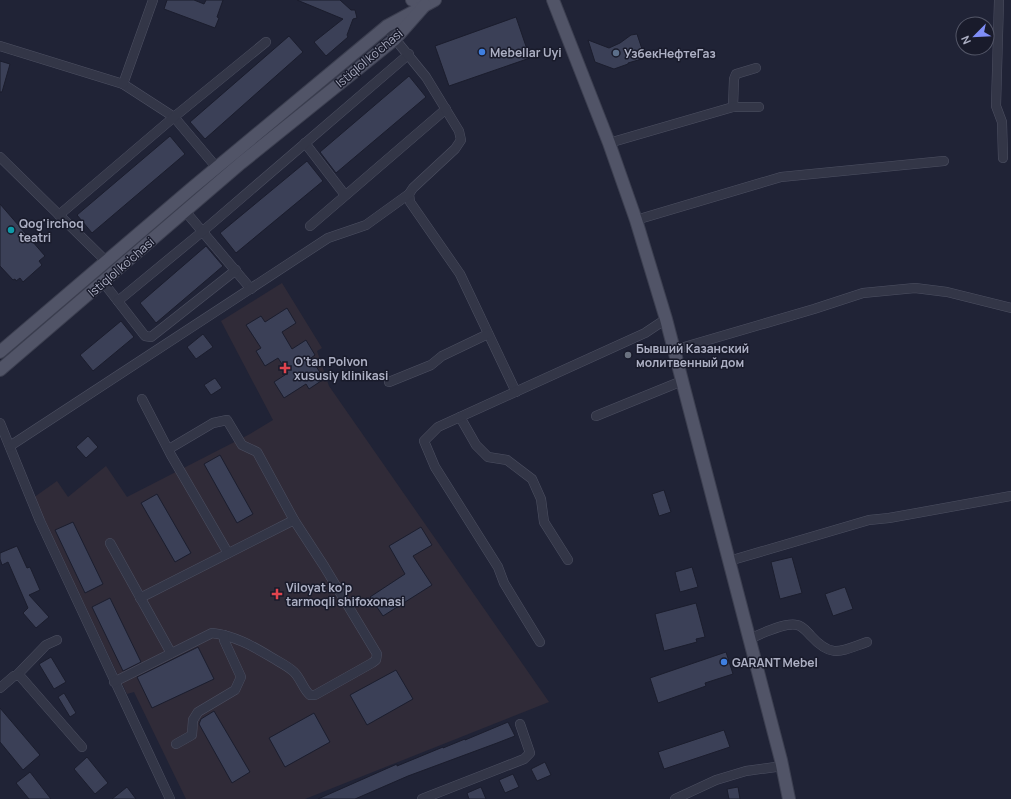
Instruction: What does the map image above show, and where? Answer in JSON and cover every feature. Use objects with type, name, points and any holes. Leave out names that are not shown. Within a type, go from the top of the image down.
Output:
[{"type":"main road","points":[[412,0],[430,2]]},
{"type":"main road","points":[[553,0],[609,143],[636,220],[666,319],[783,766],[789,799]]},
{"type":"main road","name":"Istiqlol ko'chasi","points":[[0,352],[217,168],[388,26],[430,2]]},
{"type":"main road","name":"Istiqlol ko'chasi","points":[[0,370],[241,163],[395,39],[430,2]]},
{"type":"street","points":[[123,84],[153,0]]},
{"type":"street","points":[[999,0],[996,106],[1002,122],[1002,158]]},
{"type":"street","points":[[10,446],[328,238],[366,225],[409,194],[413,188],[455,149],[461,140],[459,131],[426,76],[395,39],[388,26]]},
{"type":"street","points":[[59,215],[174,117],[266,42]]},
{"type":"street","points":[[0,46],[123,84],[174,117],[217,168]]},
{"type":"street","points":[[118,301],[203,231],[409,54]]},
{"type":"street","points":[[733,106],[734,79],[736,74],[756,68]]},
{"type":"street","points":[[609,143],[733,106],[759,107]]},
{"type":"street","points":[[310,226],[446,109]]},
{"type":"street","points":[[305,144],[345,195]]},
{"type":"street","points":[[0,157],[106,262]]},
{"type":"street","points":[[636,220],[781,177],[944,160]]},
{"type":"street","points":[[409,194],[410,202],[460,274],[516,392]]},
{"type":"street","points":[[185,211],[251,289]]},
{"type":"street","points":[[103,282],[145,336],[151,337],[236,270]]},
{"type":"street","points":[[674,350],[863,293],[914,288],[947,292],[1011,308]]},
{"type":"street","points":[[540,642],[504,583],[498,567],[435,467],[424,440],[438,427],[645,333],[666,319]]},
{"type":"street","points":[[389,382],[430,365],[442,356],[488,334]]},
{"type":"street","points":[[596,416],[682,381]]},
{"type":"street","points":[[142,399],[169,450],[228,553]]},
{"type":"street","points":[[460,417],[476,445],[488,457],[507,460],[532,479],[541,499],[544,522],[568,560]]},
{"type":"street","points":[[114,682],[212,633],[224,635],[245,642],[289,667],[296,674],[306,692],[310,695],[315,695],[376,660],[377,654],[324,566],[294,520],[257,452],[242,445],[227,420],[213,422],[169,450]]},
{"type":"street","points":[[0,422],[40,521],[170,799]]},
{"type":"street","points":[[729,561],[869,520],[889,518],[1011,496]]},
{"type":"street","points":[[140,598],[294,520]]},
{"type":"street","points":[[110,543],[171,653]]},
{"type":"street","points":[[749,638],[788,625],[797,625],[803,628],[820,646],[829,650],[838,652],[867,642]]},
{"type":"street","points":[[176,744],[192,735],[193,720],[198,712],[235,690],[241,677],[224,640],[224,635]]},
{"type":"street","points":[[0,688],[17,675],[46,645],[57,640]]},
{"type":"street","points":[[17,675],[20,676],[82,747]]},
{"type":"street","points":[[422,799],[524,759],[530,753],[520,724]]},
{"type":"street","points":[[675,799],[716,780],[746,771],[783,766]]},
{"type":"shaded area","name":"Viloyat ko'p tarmoqli shifoxonasi","points":[[282,283],[322,348],[317,351],[329,386],[549,702],[305,799],[186,799],[134,692],[127,694],[33,498],[57,481],[68,497],[106,466],[127,497],[250,434],[273,420],[221,321]]},
{"type":"building","points":[[167,0],[194,0],[204,4],[206,0],[223,0],[215,28],[164,9]]},
{"type":"building","points":[[297,0],[340,0],[351,10],[355,10],[357,18],[353,19],[347,35],[348,37],[326,56],[314,42],[343,19]]},
{"type":"building","name":"Mebellar Uyi","points":[[516,17],[530,58],[449,86],[435,46]]},
{"type":"building","points":[[637,34],[645,58],[614,69],[595,62],[588,40],[609,48],[620,43],[631,35]]},
{"type":"building","points":[[289,36],[303,52],[205,139],[190,122]]},
{"type":"building","points":[[0,61],[10,64],[2,92],[0,92]]},
{"type":"building","points":[[409,76],[426,97],[336,173],[320,152]]},
{"type":"building","points":[[170,136],[185,154],[92,233],[77,215]]},
{"type":"building","points":[[307,161],[323,181],[236,253],[220,233]]},
{"type":"building","name":"Qog'irchoq teatri","points":[[0,204],[45,256],[39,261],[42,265],[23,282],[20,278],[16,281],[15,279],[13,280],[0,266]]},
{"type":"building","points":[[206,246],[223,266],[156,323],[140,303]]},
{"type":"building","points":[[287,308],[296,323],[282,332],[292,349],[306,340],[315,355],[311,358],[324,379],[309,389],[306,384],[284,398],[274,382],[288,373],[278,358],[265,366],[256,351],[261,348],[246,325],[261,316],[265,322]]},
{"type":"building","points":[[121,321],[134,337],[93,371],[80,355]]},
{"type":"building","points":[[203,334],[213,347],[196,359],[187,347]]},
{"type":"building","points":[[215,378],[222,388],[211,395],[204,385]]},
{"type":"building","points":[[88,436],[98,447],[86,458],[76,447]]},
{"type":"building","points":[[220,455],[253,514],[237,523],[204,464]]},
{"type":"building","points":[[664,490],[671,512],[659,516],[652,494]]},
{"type":"building","points":[[157,494],[191,553],[175,562],[141,503]]},
{"type":"building","points":[[73,522],[103,584],[85,593],[55,530]]},
{"type":"building","points":[[421,527],[432,545],[413,556],[432,585],[383,616],[370,597],[405,574],[389,546]]},
{"type":"building","points":[[17,546],[27,568],[30,567],[40,590],[29,595],[49,617],[36,628],[23,613],[28,608],[8,562],[2,565],[0,559],[0,553]]},
{"type":"building","points":[[792,557],[802,593],[780,599],[771,562]]},
{"type":"building","points":[[692,567],[698,587],[680,592],[675,572]]},
{"type":"building","points":[[845,587],[853,609],[833,616],[825,594]]},
{"type":"building","points":[[110,598],[141,662],[123,671],[92,607]]},
{"type":"building","points":[[696,603],[705,637],[696,639],[697,642],[664,651],[655,614]]},
{"type":"building","points":[[198,647],[214,679],[152,708],[137,677]]},
{"type":"building","points":[[726,652],[733,674],[705,683],[706,686],[658,703],[650,678]]},
{"type":"building","points":[[51,657],[66,682],[54,689],[39,664]]},
{"type":"building","points":[[396,670],[413,699],[367,725],[350,695]]},
{"type":"building","points":[[64,693],[76,713],[70,717],[58,697]]},
{"type":"building","points":[[0,708],[40,755],[23,770],[0,742]]},
{"type":"building","points":[[214,711],[250,772],[232,783],[199,724],[201,719]]},
{"type":"building","points":[[314,713],[330,742],[285,767],[269,738]]},
{"type":"building","points":[[508,722],[515,736],[408,776],[355,799],[318,799],[397,764],[397,766]]},
{"type":"building","points":[[724,730],[730,747],[664,769],[658,752]]},
{"type":"building","points":[[87,757],[108,783],[95,794],[74,769]]},
{"type":"building","points":[[545,762],[551,775],[537,781],[531,769]]},
{"type":"building","points":[[30,772],[51,799],[29,799],[16,783]]},
{"type":"building","points":[[513,774],[519,787],[505,793],[499,780]]},
{"type":"building","points":[[127,787],[136,799],[112,799]]},
{"type":"building","points":[[481,787],[486,799],[469,799],[467,793]]},
{"type":"building","points":[[738,787],[740,799],[729,799],[727,789]]},
{"type":"place","name":"Mebellar Uyi","points":[[482,52]]},
{"type":"place","name":"УзбекНефтеГаз","points":[[616,53]]},
{"type":"place","name":"Qog'irchoq teatri","points":[[11,230]]},
{"type":"place","name":"Бывший Казанский молитвенный дом","points":[[628,355]]},
{"type":"place","name":"O'tan Polvon xususiy klinikasi","points":[[285,368]]},
{"type":"place","name":"Viloyat ko'p tarmoqli shifoxonasi","points":[[277,594]]},
{"type":"place","name":"GARANT Mebel","points":[[724,662]]}]
